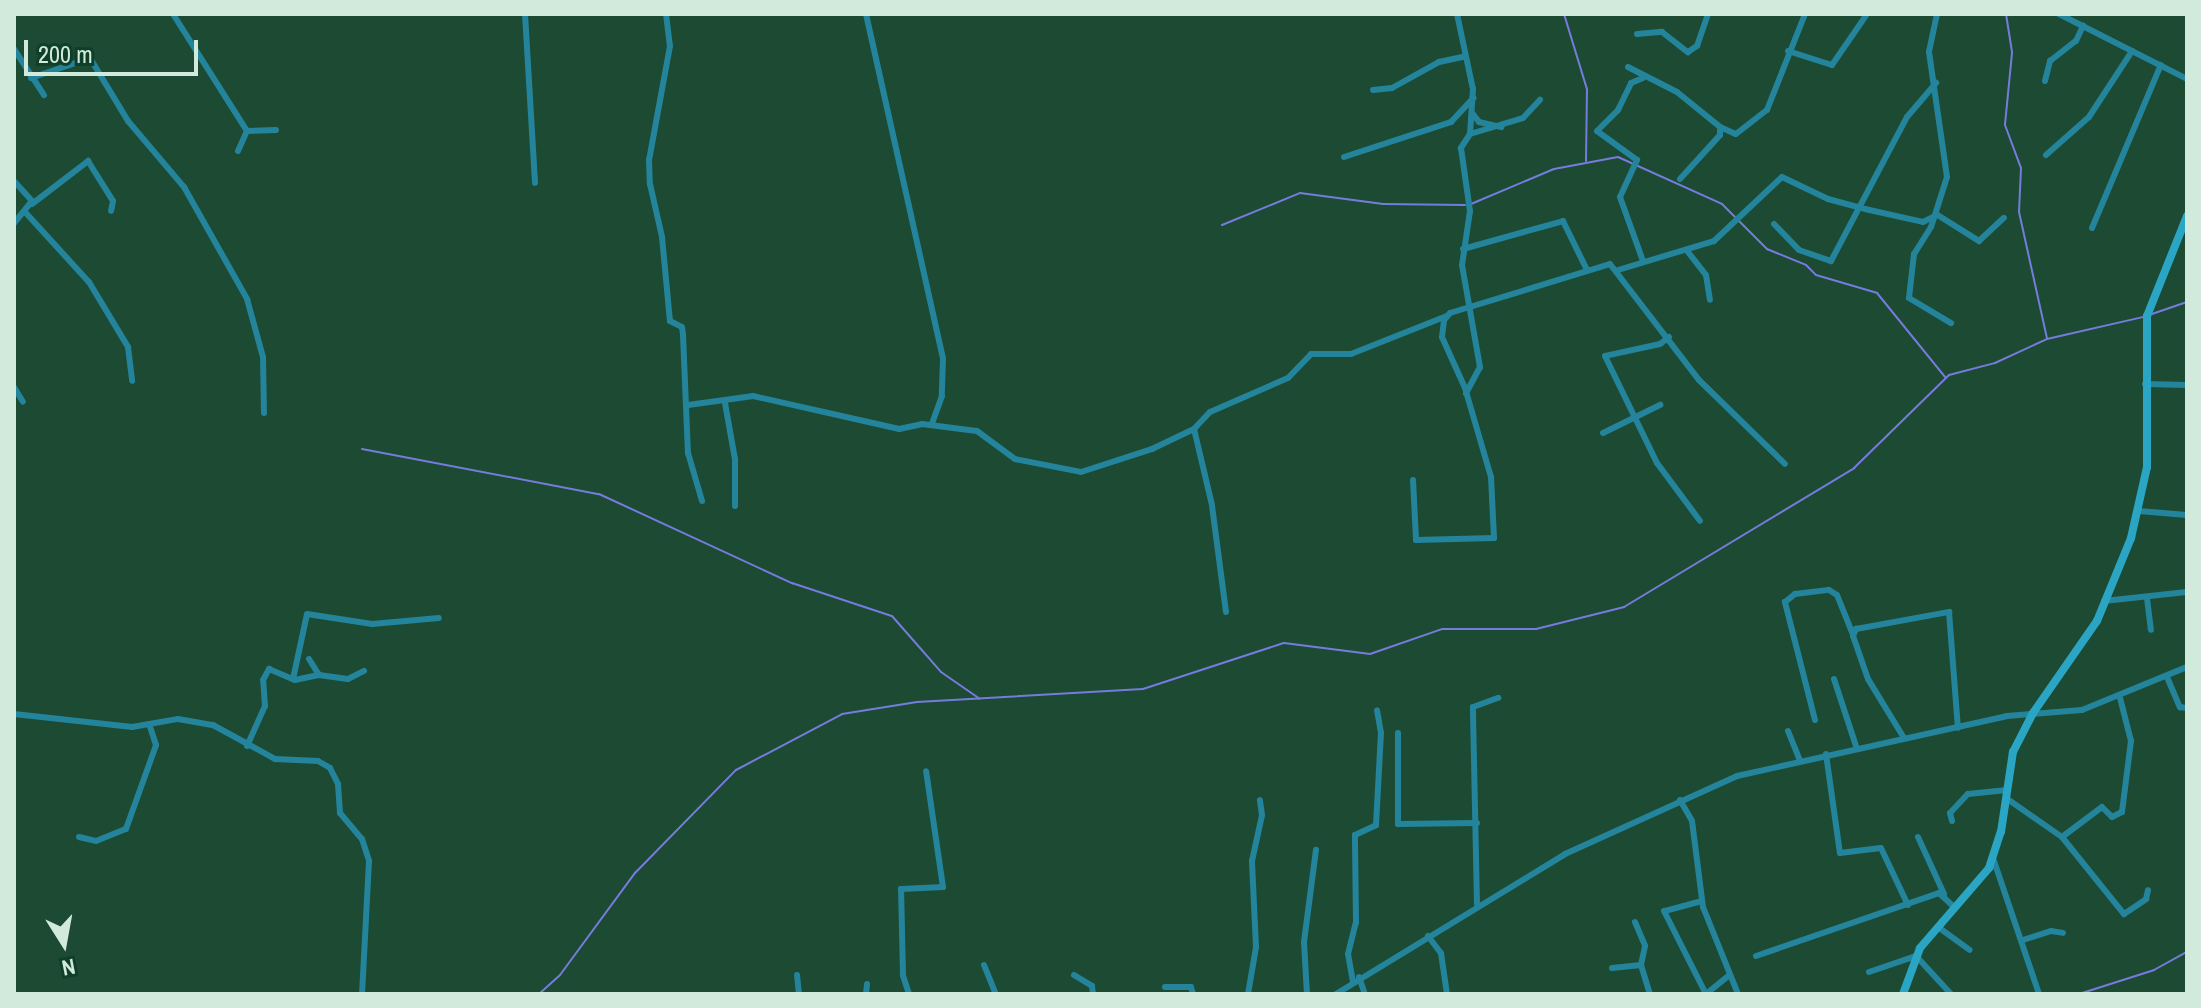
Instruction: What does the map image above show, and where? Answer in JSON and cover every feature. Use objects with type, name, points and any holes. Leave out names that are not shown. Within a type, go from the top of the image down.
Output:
[{"type":"main road","points":[[1903,994],[1916,956],[1993,858],[2013,752],[2033,713],[2083,645],[2104,601],[2139,511],[2147,467],[2145,384],[2151,302],[2187,216]]},
{"type":"street","points":[[173,14],[247,131]]},
{"type":"street","points":[[525,14],[535,183]]},
{"type":"street","points":[[666,14],[670,46],[649,168],[662,237],[670,321],[682,327],[688,453],[702,501]]},
{"type":"street","points":[[866,14],[943,359],[942,396],[932,424]]},
{"type":"street","points":[[1457,14],[1473,98],[1470,134],[1461,148],[1470,211],[1463,249],[1467,308],[1480,367],[1466,393]]},
{"type":"street","points":[[1637,34],[1662,32],[1688,52],[1697,46],[1708,14]]},
{"type":"street","points":[[1628,67],[1643,78],[1677,92],[1720,127],[1736,134],[1767,110],[1784,74],[1788,51],[1805,14]]},
{"type":"street","points":[[1788,51],[1832,65],[1867,14]]},
{"type":"street","points":[[1937,14],[1929,47],[1947,173],[1935,215],[1914,254],[1909,298],[1951,323]]},
{"type":"street","points":[[2059,14],[2187,79]]},
{"type":"street","points":[[2045,81],[2050,61],[2080,36],[2083,26]]},
{"type":"street","points":[[14,49],[44,95]]},
{"type":"street","points":[[2046,155],[2089,117],[2132,51]]},
{"type":"street","points":[[1373,90],[1392,88],[1439,62],[1463,57]]},
{"type":"street","points":[[31,78],[90,58],[128,121],[206,218],[218,252],[251,310],[263,357],[264,413]]},
{"type":"street","points":[[2092,228],[2161,65]]},
{"type":"street","points":[[1643,78],[1631,83],[1618,110],[1597,131],[1637,160],[1620,197],[1643,261]]},
{"type":"street","points":[[1774,224],[1799,250],[1829,262],[1907,117],[1936,83]]},
{"type":"street","points":[[1344,157],[1451,122],[1473,98]]},
{"type":"street","points":[[1470,134],[1523,118],[1540,100]]},
{"type":"street","points":[[1473,114],[1479,122],[1501,127]]},
{"type":"street","points":[[1680,179],[1720,135],[1720,127]]},
{"type":"street","points":[[247,131],[276,130]]},
{"type":"street","points":[[238,151],[247,131]]},
{"type":"street","points":[[14,223],[32,204],[88,161],[113,201],[111,211]]},
{"type":"street","points":[[1618,270],[1643,261],[1688,252],[1714,241],[1782,177],[1828,199],[1860,207],[1923,222],[1935,215]]},
{"type":"street","points":[[14,181],[32,204]]},
{"type":"street","points":[[25,212],[89,282],[128,347],[132,381]]},
{"type":"street","points":[[1935,215],[1967,238],[1982,242],[2004,218]]},
{"type":"street","points":[[1463,249],[1563,221],[1587,270]]},
{"type":"street","points":[[1688,252],[1706,275],[1710,300]]},
{"type":"street","points":[[688,405],[725,403],[738,397],[768,398],[899,429],[932,424],[985,433],[1015,459],[1081,472],[1144,453],[1194,429],[1210,412],[1288,378],[1311,354],[1351,354],[1467,308],[1610,264],[1618,270],[1633,299],[1669,337],[1699,380],[1785,464]]},
{"type":"street","points":[[1413,480],[1416,540],[1494,538],[1491,477],[1466,393],[1442,337],[1447,316]]},
{"type":"street","points":[[1669,337],[1660,344],[1605,356],[1657,463],[1700,521]]},
{"type":"street","points":[[2145,384],[2187,385]]},
{"type":"street","points":[[14,387],[23,402]]},
{"type":"street","points":[[725,403],[735,459],[735,506]]},
{"type":"street","points":[[1603,433],[1660,405]]},
{"type":"street","points":[[1194,429],[1212,505],[1226,612]]},
{"type":"street","points":[[2139,511],[2187,515]]},
{"type":"street","points":[[1815,720],[1785,602],[1795,594],[1829,590],[1837,595],[1868,679],[1904,738]]},
{"type":"street","points":[[2104,601],[2187,592]]},
{"type":"street","points":[[2147,598],[2151,630]]},
{"type":"street","points":[[1852,632],[1949,612],[1958,728]]},
{"type":"street","points":[[293,679],[307,614],[372,624],[439,618]]},
{"type":"street","points":[[309,659],[319,675]]},
{"type":"street","points":[[1336,994],[1477,904],[1607,831],[1737,776],[1856,746],[2033,713],[2068,713],[2120,698],[2187,667]]},
{"type":"street","points":[[247,746],[265,706],[266,672],[293,679],[319,675],[348,679],[364,671]]},
{"type":"street","points":[[2167,677],[2180,707],[2187,708]]},
{"type":"street","points":[[1834,679],[1856,746]]},
{"type":"street","points":[[1477,904],[1473,707],[1498,698]]},
{"type":"street","points":[[2062,837],[2099,809],[2112,817],[2122,812],[2131,741],[2120,698]]},
{"type":"street","points":[[1365,994],[1356,980],[1348,954],[1356,923],[1355,835],[1376,825],[1377,710]]},
{"type":"street","points":[[14,714],[149,724],[178,719],[213,725],[275,759],[318,761],[330,768],[338,784],[340,813],[362,839],[369,861],[362,994]]},
{"type":"street","points":[[79,837],[96,841],[116,835],[134,818],[156,745],[149,724]]},
{"type":"street","points":[[1788,731],[1800,760]]},
{"type":"street","points":[[1398,733],[1398,824],[1477,823]]},
{"type":"street","points":[[1826,754],[1840,853],[1881,848],[1908,905]]},
{"type":"street","points":[[909,994],[903,975],[901,889],[943,887],[926,771]]},
{"type":"street","points":[[1952,821],[1952,810],[1968,794],[2006,794],[2062,837],[2124,914],[2146,899],[2148,890]]},
{"type":"street","points":[[1248,994],[1256,947],[1252,861],[1262,815],[1260,800]]},
{"type":"street","points":[[1680,800],[1692,821],[1702,901],[1728,976],[1738,994]]},
{"type":"street","points":[[1918,837],[1944,894],[1955,908]]},
{"type":"street","points":[[1307,994],[1304,942],[1316,850]]},
{"type":"street","points":[[1993,858],[2039,994]]},
{"type":"street","points":[[1756,956],[1944,894]]},
{"type":"street","points":[[1702,901],[1664,911],[1706,994],[1728,976]]},
{"type":"street","points":[[1635,922],[1645,946],[1641,965],[1650,994]]},
{"type":"street","points":[[1938,927],[1970,950]]},
{"type":"street","points":[[2023,940],[2051,931],[2063,933]]},
{"type":"street","points":[[1428,936],[1441,953],[1447,994]]},
{"type":"street","points":[[1869,972],[1916,956],[1951,994]]},
{"type":"street","points":[[984,965],[996,994]]},
{"type":"street","points":[[1612,968],[1641,965]]},
{"type":"street","points":[[797,975],[799,994]]},
{"type":"street","points":[[1074,975],[1092,986],[1093,994]]},
{"type":"street","points":[[866,994],[867,984]]},
{"type":"street","points":[[1165,987],[1191,987],[1193,994]]},
{"type":"waterway","points":[[1564,14],[1587,89],[1586,161]]},
{"type":"waterway","points":[[2006,14],[2012,53],[2005,125],[2021,168],[2019,212],[2047,338]]},
{"type":"waterway","points":[[1471,204],[1554,169],[1618,157],[1722,204],[1767,249],[1806,265],[1816,275],[1877,293],[1945,377]]},
{"type":"waterway","points":[[1222,225],[1300,193],[1383,204],[1465,205]]},
{"type":"waterway","points":[[2149,315],[2187,302]]},
{"type":"waterway","points":[[539,994],[560,975],[635,873],[736,770],[842,714],[917,702],[1143,689],[1284,643],[1370,654],[1442,629],[1536,629],[1624,607],[1854,468],[1949,375],[1995,363],[2047,339],[2143,317]]},
{"type":"waterway","points":[[362,449],[599,494],[792,583],[892,616],[941,672],[980,699]]},
{"type":"waterway","points":[[2079,994],[2154,970],[2187,952]]}]
